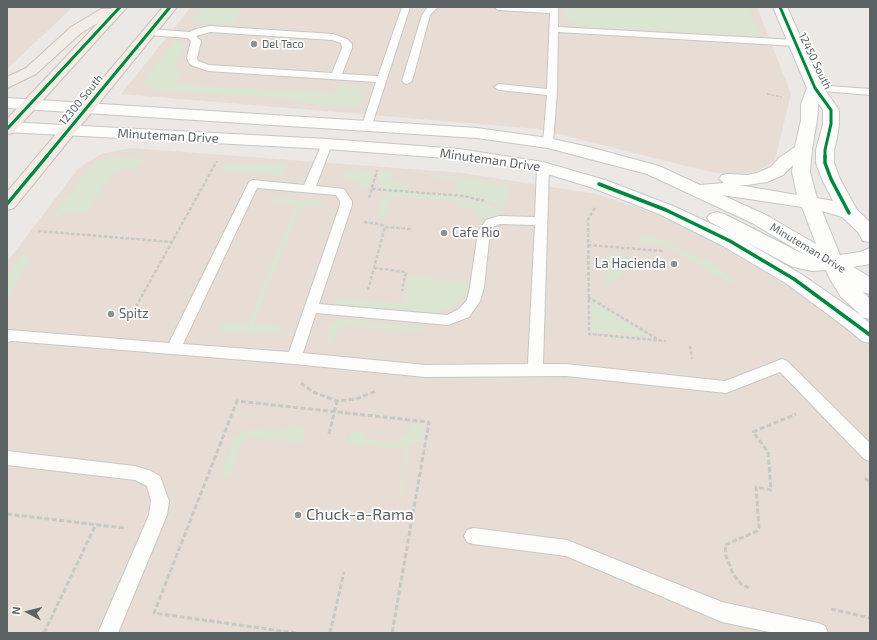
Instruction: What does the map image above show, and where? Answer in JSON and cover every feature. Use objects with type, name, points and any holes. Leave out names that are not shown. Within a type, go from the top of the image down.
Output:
[{"type":"main road","points":[[7,83],[31,72],[64,40],[89,21],[120,7]]},
{"type":"main road","points":[[7,128],[120,7]]},
{"type":"main road","name":"12300 South","points":[[7,204],[170,7]]},
{"type":"main road","name":"12450 South","points":[[780,7],[815,88],[831,110],[831,124],[825,150],[825,163],[831,179],[848,213]]},
{"type":"main road","name":"12450 South","points":[[815,88],[809,104],[809,120],[803,149],[801,172],[809,202],[840,279],[849,292],[870,311]]},
{"type":"main road","name":"Minuteman Drive","points":[[7,103],[478,133],[548,143],[653,170],[759,219],[834,263],[870,287]]},
{"type":"main road","name":"Minuteman Drive","points":[[7,128],[327,144],[459,154],[542,166],[599,184],[666,210],[730,241],[794,279],[870,335]]},
{"type":"main road","points":[[653,170],[723,179],[747,180],[760,178],[777,170],[803,149]]},
{"type":"main road","points":[[599,184],[646,190],[683,204],[720,220],[800,262],[812,264],[834,263],[866,258],[870,255]]},
{"type":"main road","points":[[691,188],[729,189],[830,206],[848,213],[865,228],[870,236]]},
{"type":"lane","points":[[367,125],[405,7]]},
{"type":"lane","points":[[407,81],[426,15],[429,10],[434,7]]},
{"type":"lane","points":[[498,7],[554,9],[552,92],[548,143]]},
{"type":"lane","points":[[149,32],[191,35],[199,31],[215,29],[333,37],[344,41],[347,44],[347,48],[336,76]]},
{"type":"lane","points":[[553,29],[796,43]]},
{"type":"lane","points":[[191,35],[196,41],[192,58],[194,63],[200,67],[382,79]]},
{"type":"lane","points":[[499,87],[552,92]]},
{"type":"lane","points":[[815,88],[870,92]]},
{"type":"lane","points":[[309,188],[327,144]]},
{"type":"lane","points":[[535,370],[542,166]]},
{"type":"lane","points":[[173,349],[253,184],[340,192],[346,200],[346,205],[294,358]]},
{"type":"lane","points":[[311,308],[448,320],[464,313],[473,301],[477,287],[484,232],[490,223],[499,220],[540,221]]},
{"type":"lane","points":[[7,337],[8,335],[294,358],[425,371],[566,370],[726,387],[782,365],[870,454]]},
{"type":"lane","points":[[7,458],[135,473],[154,481],[160,501],[158,515],[108,633]]},
{"type":"lane","points":[[473,536],[567,548],[722,612],[818,633]]},
{"type":"path","points":[[768,94],[782,97]]},
{"type":"path","points":[[127,324],[218,161]]},
{"type":"path","points":[[368,202],[378,168]]},
{"type":"path","points":[[372,189],[464,196],[491,203],[514,220]]},
{"type":"path","points":[[420,197],[421,193]]},
{"type":"path","points":[[596,207],[588,219],[589,334],[666,341]]},
{"type":"path","points":[[364,215],[362,222],[380,224],[385,227],[412,229]]},
{"type":"path","points":[[367,294],[385,227]]},
{"type":"path","points":[[38,231],[172,242]]},
{"type":"path","points":[[588,245],[663,251]]},
{"type":"path","points":[[374,268],[406,272],[402,291]]},
{"type":"path","points":[[588,297],[660,340]]},
{"type":"path","points":[[301,383],[313,392],[338,401],[356,399],[380,390]]},
{"type":"path","points":[[329,434],[338,401]]},
{"type":"path","points":[[296,633],[154,613],[237,402],[429,422],[392,633]]},
{"type":"path","points":[[753,591],[741,584],[734,574],[726,556],[726,545],[757,531],[756,487],[771,490],[768,452],[754,432],[797,414]]},
{"type":"path","points":[[860,472],[870,483]]},
{"type":"path","points":[[7,514],[185,534]]},
{"type":"path","points":[[44,633],[96,524]]},
{"type":"path","points":[[330,633],[344,572]]},
{"type":"path","points":[[823,607],[870,618]]},
{"type":"shaded area","points":[[7,7],[73,7],[7,69]]},
{"type":"shaded area","points":[[191,7],[757,7],[791,94],[775,160],[766,167],[755,172],[724,174],[702,170],[538,129],[121,94]]},
{"type":"shaded area","points":[[132,148],[463,173],[596,194],[653,213],[693,231],[762,269],[813,302],[870,346],[870,633],[7,633],[7,262],[78,169],[87,162],[104,153]]},
{"type":"green space","points":[[202,7],[241,7],[238,11],[243,12],[234,22],[236,23],[294,27],[190,22]]},
{"type":"green space","points":[[565,7],[749,7],[760,36],[586,27],[575,24],[568,19],[565,13]]},
{"type":"green space","points":[[174,42],[184,44],[185,48],[175,66],[181,73],[174,84],[335,94],[338,86],[343,84],[359,87],[363,92],[360,106],[321,105],[283,98],[156,90],[146,87],[144,83],[146,79]]},
{"type":"green space","points":[[109,157],[145,159],[136,169],[118,169],[86,211],[67,212],[51,218],[92,165]]},
{"type":"green space","points":[[225,164],[288,165],[285,174],[279,175],[221,171]]},
{"type":"green space","points":[[359,169],[374,171],[367,192],[359,183],[342,177],[344,170]]},
{"type":"green space","points":[[380,170],[389,171],[393,182],[404,183],[407,186],[406,193],[463,198],[491,205],[499,211],[500,214],[478,220],[479,210],[475,210],[475,208],[457,207],[457,201],[391,196],[383,223],[378,214],[379,206],[386,192],[377,178]]},
{"type":"green space","points":[[425,174],[475,179],[510,186],[503,210],[494,203],[465,195],[455,194],[458,180],[425,177]]},
{"type":"green space","points":[[275,198],[326,203],[321,207],[301,206],[253,324],[282,327],[284,329],[283,331],[274,333],[223,332],[218,328],[223,322],[248,324],[296,205],[272,202],[271,200]]},
{"type":"green space","points":[[644,235],[673,243],[674,247],[710,262],[733,279],[732,284],[664,245],[638,243],[637,238]]},
{"type":"green space","points":[[24,253],[29,260],[7,300],[7,276]]},
{"type":"green space","points":[[606,254],[632,256],[634,263],[607,286]]},
{"type":"green space","points":[[410,275],[432,276],[432,279],[469,282],[467,293],[456,305],[437,313],[427,314],[341,306],[336,304],[336,301],[341,299],[404,304]]},
{"type":"green space","points":[[592,301],[648,336],[592,331]]},
{"type":"green space","points":[[339,320],[422,327],[421,331],[339,325],[333,343],[328,343],[326,339],[331,325]]},
{"type":"green space","points":[[411,423],[424,424],[422,442],[411,442],[408,449],[402,498],[398,498],[406,449],[348,443],[351,433],[361,431],[366,435],[366,439],[394,443],[407,434]]},
{"type":"green space","points":[[291,425],[298,425],[305,431],[302,442],[244,437],[229,478],[220,477],[234,439],[246,430],[285,431]]},
{"type":"cycle path","points":[[7,129],[120,7]]},
{"type":"cycle path","points":[[7,204],[170,7]]},
{"type":"cycle path","points":[[780,7],[815,88],[831,110],[831,124],[825,150],[825,163],[831,179],[849,213]]},
{"type":"cycle path","points":[[599,184],[666,210],[730,241],[794,279],[870,335]]},
{"type":"place","name":"Del Taco","points":[[254,44]]},
{"type":"place","name":"Cafe Rio","points":[[444,233]]},
{"type":"place","name":"La Hacienda","points":[[674,264]]},
{"type":"place","name":"Spitz","points":[[111,314]]},
{"type":"place","name":"Chuck-a-Rama","points":[[298,515]]}]
